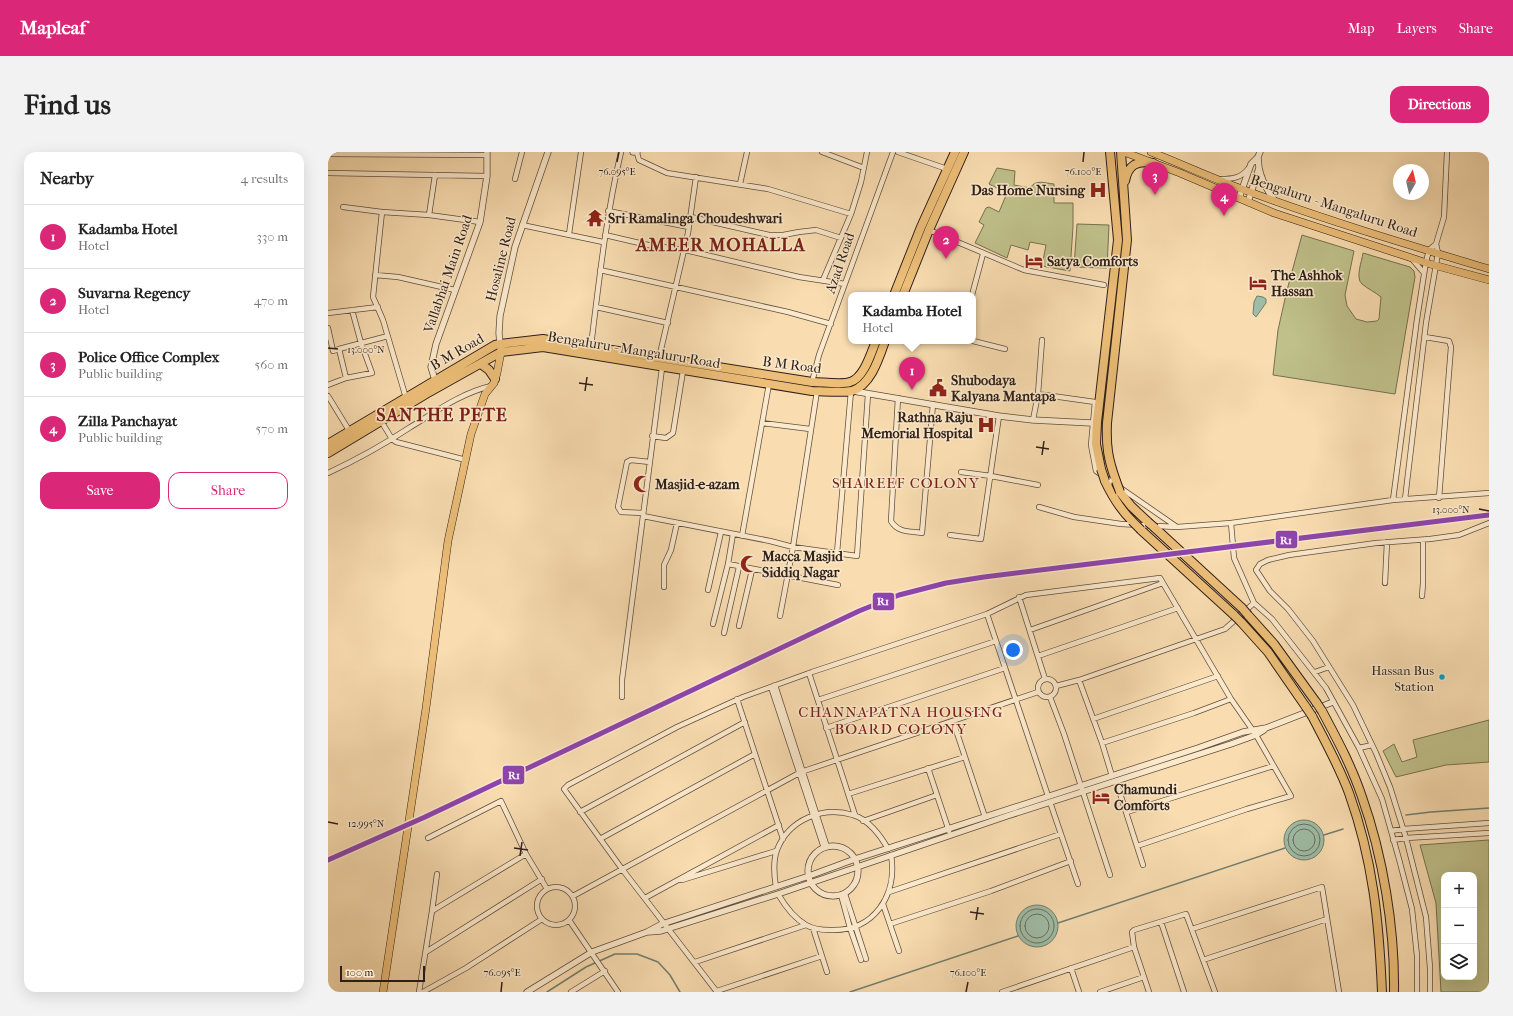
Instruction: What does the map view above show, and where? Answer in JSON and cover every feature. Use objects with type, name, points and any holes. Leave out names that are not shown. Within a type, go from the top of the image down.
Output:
[{"type":"highway","points":[[895,292],[921,227],[955,152]]},
{"type":"highway","points":[[904,292],[929,230],[964,152]]},
{"type":"highway","points":[[1110,152],[1118,240],[1096,444],[1101,470],[1112,496],[1123,512],[1241,622],[1268,652],[1312,716],[1327,744],[1348,791],[1361,830],[1374,891],[1380,940],[1382,992]]},
{"type":"highway","points":[[1121,152],[1127,240],[1107,423],[1106,443],[1109,463],[1120,492],[1131,506],[1242,608],[1274,644],[1322,712],[1345,756],[1362,797],[1371,827],[1382,873],[1390,924],[1394,957],[1394,992]]},
{"type":"highway","points":[[1124,193],[1126,175],[1132,166],[1145,161],[1153,163]]},
{"type":"highway","name":"B M Road","points":[[590,350],[659,358],[812,382],[849,382],[856,379],[867,365],[876,352],[876,344]]},
{"type":"highway","points":[[851,391],[861,386],[875,369],[876,352],[883,344]]},
{"type":"highway","name":"B M Road","points":[[328,444],[495,345],[501,348]]},
{"type":"highway","name":"Bengaluru - Mangaluru Road","points":[[328,453],[426,394],[480,364],[501,348],[543,347],[590,350],[662,368],[817,391],[851,391]]},
{"type":"highway","points":[[480,364],[489,370],[493,382]]},
{"type":"main road","name":"Bengaluru - Mangaluru Road","points":[[1124,152],[1180,173],[1274,213],[1436,266],[1489,280]]},
{"type":"main road","name":"Bengaluru - Mangaluru Road","points":[[1152,152],[1242,190],[1276,202],[1358,230],[1489,269]]},
{"type":"main road","points":[[1355,240],[1358,230]]},
{"type":"main road","points":[[383,992],[426,708],[448,541],[471,434],[485,394],[493,382],[501,348]]},
{"type":"street","points":[[515,179],[522,152]]},
{"type":"street","name":"Hosaline Road","points":[[501,348],[499,333],[502,310],[515,247],[548,152]]},
{"type":"street","points":[[569,234],[582,152]]},
{"type":"street","points":[[590,350],[604,235],[621,152]]},
{"type":"street","points":[[635,152],[639,160],[667,173],[768,189],[851,214]]},
{"type":"street","points":[[740,184],[747,152]]},
{"type":"street","points":[[822,152],[864,168]]},
{"type":"street","points":[[823,280],[851,214],[867,152]]},
{"type":"street","name":"Azad Road","points":[[812,382],[820,355],[892,152]]},
{"type":"street","points":[[898,152],[947,169]]},
{"type":"street","points":[[1405,499],[1424,337],[1438,253],[1436,244],[1444,217],[1447,152]]},
{"type":"street","points":[[328,154],[487,154]]},
{"type":"street","name":"Vallabhai Main Road","points":[[435,380],[431,367],[436,344],[480,222],[487,176],[487,154]]},
{"type":"street","points":[[1218,179],[1233,179],[1244,175],[1259,154]]},
{"type":"street","points":[[1259,154],[1259,168],[1262,180],[1267,191],[1276,202]]},
{"type":"street","points":[[1238,198],[1251,164]]},
{"type":"street","points":[[1248,202],[1259,168]]},
{"type":"street","points":[[328,173],[487,176]]},
{"type":"street","points":[[429,215],[435,175]]},
{"type":"street","points":[[659,358],[685,250],[696,177]]},
{"type":"street","points":[[343,207],[382,212],[429,215],[480,222]]},
{"type":"street","points":[[608,211],[689,227]]},
{"type":"street","points":[[382,212],[373,297],[388,336],[406,398]]},
{"type":"street","points":[[690,217],[769,235],[783,235],[816,230],[841,238]]},
{"type":"street","points":[[522,225],[603,242]]},
{"type":"street","points":[[929,230],[1024,270],[1104,285]]},
{"type":"street","points":[[604,235],[648,245],[685,250],[798,276],[845,284]]},
{"type":"street","points":[[1393,500],[1424,273],[1429,250],[1436,244]]},
{"type":"street","points":[[973,292],[983,254]]},
{"type":"street","points":[[1409,257],[1424,273]]},
{"type":"street","points":[[600,270],[788,312],[831,324]]},
{"type":"street","points":[[376,275],[398,277],[455,290]]},
{"type":"street","points":[[328,313],[378,307]]},
{"type":"street","points":[[596,308],[668,323]]},
{"type":"street","points":[[328,385],[346,378],[372,373],[361,343],[352,310]]},
{"type":"street","points":[[328,328],[333,351]]},
{"type":"street","points":[[328,353],[388,336]]},
{"type":"street","points":[[1424,337],[1449,341],[1451,347],[1439,498]]},
{"type":"street","points":[[1032,420],[1038,394],[1042,340]]},
{"type":"street","points":[[976,342],[1004,349]]},
{"type":"street","points":[[339,349],[346,378]]},
{"type":"street","points":[[622,698],[622,680],[652,436],[662,368]]},
{"type":"street","points":[[652,436],[666,438],[673,433],[683,371]]},
{"type":"street","points":[[328,474],[392,439],[458,398],[493,382]]},
{"type":"street","points":[[742,536],[769,384]]},
{"type":"street","points":[[780,616],[793,547],[817,391]]},
{"type":"street","points":[[837,553],[851,391],[999,416],[1032,420],[1092,423]]},
{"type":"street","points":[[650,462],[631,460],[627,462],[618,507],[620,512],[643,515],[793,547],[857,556],[868,394]]},
{"type":"street","points":[[1038,394],[1095,402],[1091,445],[1096,472],[1177,528]]},
{"type":"street","points":[[328,396],[350,432]]},
{"type":"street","points":[[898,398],[891,521],[897,529],[922,533],[933,404]]},
{"type":"street","points":[[950,535],[981,539],[999,416]]},
{"type":"street","points":[[381,421],[392,439],[396,442],[466,460]]},
{"type":"street","points":[[762,423],[810,429]]},
{"type":"street","points":[[961,472],[1038,485]]},
{"type":"street","points":[[1039,507],[1074,517],[1121,524],[1177,528],[1393,500],[1439,498],[1489,493]]},
{"type":"street","points":[[1231,522],[1234,558],[1254,603],[1272,619],[1315,672],[1334,702],[1359,748],[1382,799],[1393,840],[1400,859],[1412,909],[1417,956],[1417,992]]},
{"type":"street","points":[[664,587],[664,565],[671,550],[677,523]]},
{"type":"street","points":[[1430,992],[1430,968],[1426,917],[1406,838],[1390,787],[1353,706],[1313,641],[1288,609],[1270,591],[1256,570],[1260,564],[1268,560],[1289,555],[1387,542],[1423,540],[1459,535],[1489,523]]},
{"type":"street","points":[[708,590],[721,532]]},
{"type":"street","points":[[713,624],[728,564],[733,534]]},
{"type":"street","points":[[1422,596],[1423,540]]},
{"type":"street","points":[[1385,583],[1387,542]]},
{"type":"street","points":[[728,564],[752,570],[838,585]]},
{"type":"street","points":[[724,633],[739,567]]},
{"type":"street","points":[[738,626],[752,570]]},
{"type":"street","points":[[822,956],[717,992],[622,869],[564,789],[568,785],[678,727],[737,699],[809,673],[987,614],[1020,597],[1160,578],[1231,699],[1254,732],[1291,796],[1247,809],[1137,846]]},
{"type":"street","points":[[1030,630],[1163,583]]},
{"type":"street","points":[[1020,597],[1045,679]]},
{"type":"street","points":[[1056,686],[1079,680],[1225,629],[1254,603]]},
{"type":"street","points":[[1038,656],[1178,608]]},
{"type":"street","points":[[987,614],[1078,884]]},
{"type":"street","points":[[818,700],[996,641]]},
{"type":"street","points":[[1315,672],[1329,667]]},
{"type":"street","points":[[826,728],[1005,668]]},
{"type":"street","points":[[809,673],[854,815]]},
{"type":"street","points":[[1093,719],[1218,676]]},
{"type":"street","points":[[1045,679],[1053,681],[1056,686],[1056,692],[1050,697],[1044,698],[1038,692],[1038,684],[1045,679]]},
{"type":"street","points":[[1079,680],[1127,812],[1143,865]]},
{"type":"street","points":[[773,686],[826,848]]},
{"type":"street","points":[[573,896],[801,772],[1038,692]]},
{"type":"street","points":[[1050,697],[1082,788],[1110,875]]},
{"type":"street","points":[[737,699],[783,839]]},
{"type":"street","points":[[1102,743],[1194,713],[1231,699]]},
{"type":"street","points":[[667,926],[778,894],[855,859],[950,832],[1114,778],[1243,732],[1254,732],[1266,728],[1334,702]]},
{"type":"street","points":[[953,721],[985,817]]},
{"type":"street","points":[[580,812],[745,722]]},
{"type":"street","points":[[1359,748],[1372,745]]},
{"type":"street","points":[[600,839],[755,754]]},
{"type":"street","points":[[848,794],[965,757]]},
{"type":"street","points":[[1127,812],[1273,766]]},
{"type":"street","points":[[928,768],[950,832]]},
{"type":"street","points":[[862,820],[937,795]]},
{"type":"street","points":[[527,992],[593,954],[647,932],[661,931],[667,926],[776,887],[858,866],[891,855],[985,817],[1049,799]]},
{"type":"street","points":[[428,838],[501,801],[526,854],[547,889]]},
{"type":"street","points":[[776,887],[774,877],[776,851],[783,839],[796,825],[814,815],[834,812],[854,815],[876,830],[888,849]]},
{"type":"street","points":[[1391,831],[1489,823]]},
{"type":"street","points":[[645,898],[779,825]]},
{"type":"street","points":[[1393,840],[1489,833]]},
{"type":"street","points":[[889,892],[1061,834]]},
{"type":"street","points":[[834,846],[846,850],[855,859],[858,866],[856,882],[852,889],[843,894],[827,896],[820,892],[810,879],[809,865],[811,860],[819,851],[826,848],[834,846]]},
{"type":"street","points":[[671,884],[776,851]]},
{"type":"street","points":[[432,911],[526,854]]},
{"type":"street","points":[[778,894],[791,912],[806,925],[813,928],[836,931],[863,924],[884,904],[889,892],[893,868],[891,855]]},
{"type":"street","points":[[890,924],[991,891],[1071,861]]},
{"type":"street","points":[[419,992],[437,874]]},
{"type":"street","points":[[426,952],[542,879]]},
{"type":"street","points":[[553,887],[564,888],[573,896],[576,906],[575,912],[564,924],[553,925],[542,919],[537,909],[537,903],[539,897],[547,889],[553,887]]},
{"type":"street","points":[[1192,929],[1322,887],[1339,992]]},
{"type":"street","points":[[843,894],[863,959]]},
{"type":"street","points":[[884,904],[898,951]]},
{"type":"street","points":[[1148,992],[1134,946],[1132,932],[1134,930],[1186,914],[1215,992]]},
{"type":"street","points":[[423,992],[466,968],[542,919]]},
{"type":"street","points":[[1203,960],[1327,919]]},
{"type":"street","points":[[569,920],[618,992]]},
{"type":"street","points":[[1161,922],[1184,992]]},
{"type":"street","points":[[694,962],[806,925]]},
{"type":"street","points":[[813,928],[827,972]]},
{"type":"street","points":[[1002,992],[1134,946]]},
{"type":"street","points":[[1071,968],[1079,992]]},
{"type":"street","points":[[571,992],[604,971]]},
{"type":"street","points":[[1100,992],[1144,977]]},
{"type":"green space","points":[[997,168],[1015,171],[1014,185],[1030,188],[1035,183],[1044,182],[1054,184],[1054,203],[1073,203],[1070,271],[1042,266],[1046,245],[1030,242],[1028,250],[1011,245],[1007,258],[975,243],[984,225],[979,222],[986,208],[989,207],[999,212],[1007,193],[989,184]]},
{"type":"green space","points":[[1077,224],[1109,225],[1107,268],[1074,267]]},
{"type":"green space","points":[[1302,235],[1354,251],[1345,295],[1347,306],[1356,319],[1367,322],[1377,321],[1379,319],[1381,297],[1362,284],[1359,278],[1363,253],[1410,267],[1414,271],[1415,277],[1395,394],[1273,375],[1278,330]]},
{"type":"green space","points":[[1489,720],[1489,762],[1446,765],[1396,777],[1383,751],[1394,744],[1402,762],[1417,757],[1413,740]]},
{"type":"green space","points":[[1489,840],[1489,992],[1441,992],[1436,903],[1420,845]]},
{"type":"water","points":[[1257,296],[1266,299],[1266,303],[1256,317],[1253,314],[1254,302]]},
{"type":"water","points":[[1308,820],[1315,823],[1321,829],[1324,840],[1323,848],[1315,857],[1308,860],[1300,860],[1293,857],[1285,848],[1284,836],[1287,829],[1296,821]]},
{"type":"water","points":[[1037,905],[1052,911],[1058,926],[1052,941],[1037,947],[1022,941],[1016,926],[1022,911]]},
{"type":"waterway","points":[[1406,815],[1489,808]]},
{"type":"waterway","points":[[1324,835],[1343,829]]},
{"type":"waterway","points":[[1058,923],[1285,848]]},
{"type":"waterway","points":[[850,992],[1018,936]]},
{"type":"waterway","points":[[547,992],[586,967],[615,954],[637,954],[658,962],[670,975],[680,992]]},
{"type":"transit line","name":"R1","points":[[328,860],[425,817],[859,611],[899,595],[946,583],[984,577],[1489,515]]},
{"type":"place","name":"Das Home Nursing","points":[[1098,190]]},
{"type":"place","name":"Police Office Complex","points":[[1155,195]]},
{"type":"place","name":"Zilla Panchayat","points":[[1224,216]]},
{"type":"place","name":"Sri Ramalinga Choudeshwari","points":[[595,218]]},
{"type":"place","name":"Suvarna Regency","points":[[946,259]]},
{"type":"place","name":"Satya Comforts","points":[[1034,261]]},
{"type":"place","name":"The Ashhok Hassan","points":[[1258,283]]},
{"type":"place","name":"Shubodaya Kalyana Mantapa","points":[[938,388]]},
{"type":"place","name":"Kadamba Hotel","points":[[912,390]]},
{"type":"place","name":"Rathna Raju Memorial Hospital","points":[[986,425]]},
{"type":"place","name":"Masjid-e-azam","points":[[642,484]]},
{"type":"place","name":"Macca Masjid Siddiq Nagar","points":[[749,564]]},
{"type":"place","name":"Hassan Bus Station","points":[[1442,677]]},
{"type":"place","name":"Chamundi Comforts","points":[[1101,797]]},
{"type":"district","name":"AMEER MOHALLA","points":[[721,245]]},
{"type":"district","name":"SANTHE PETE","points":[[442,415]]},
{"type":"district","name":"SHAREEF COLONY","points":[[906,483]]},
{"type":"district","name":"CHANNAPATNA HOUSING BOARD COLONY","points":[[901,720]]}]
